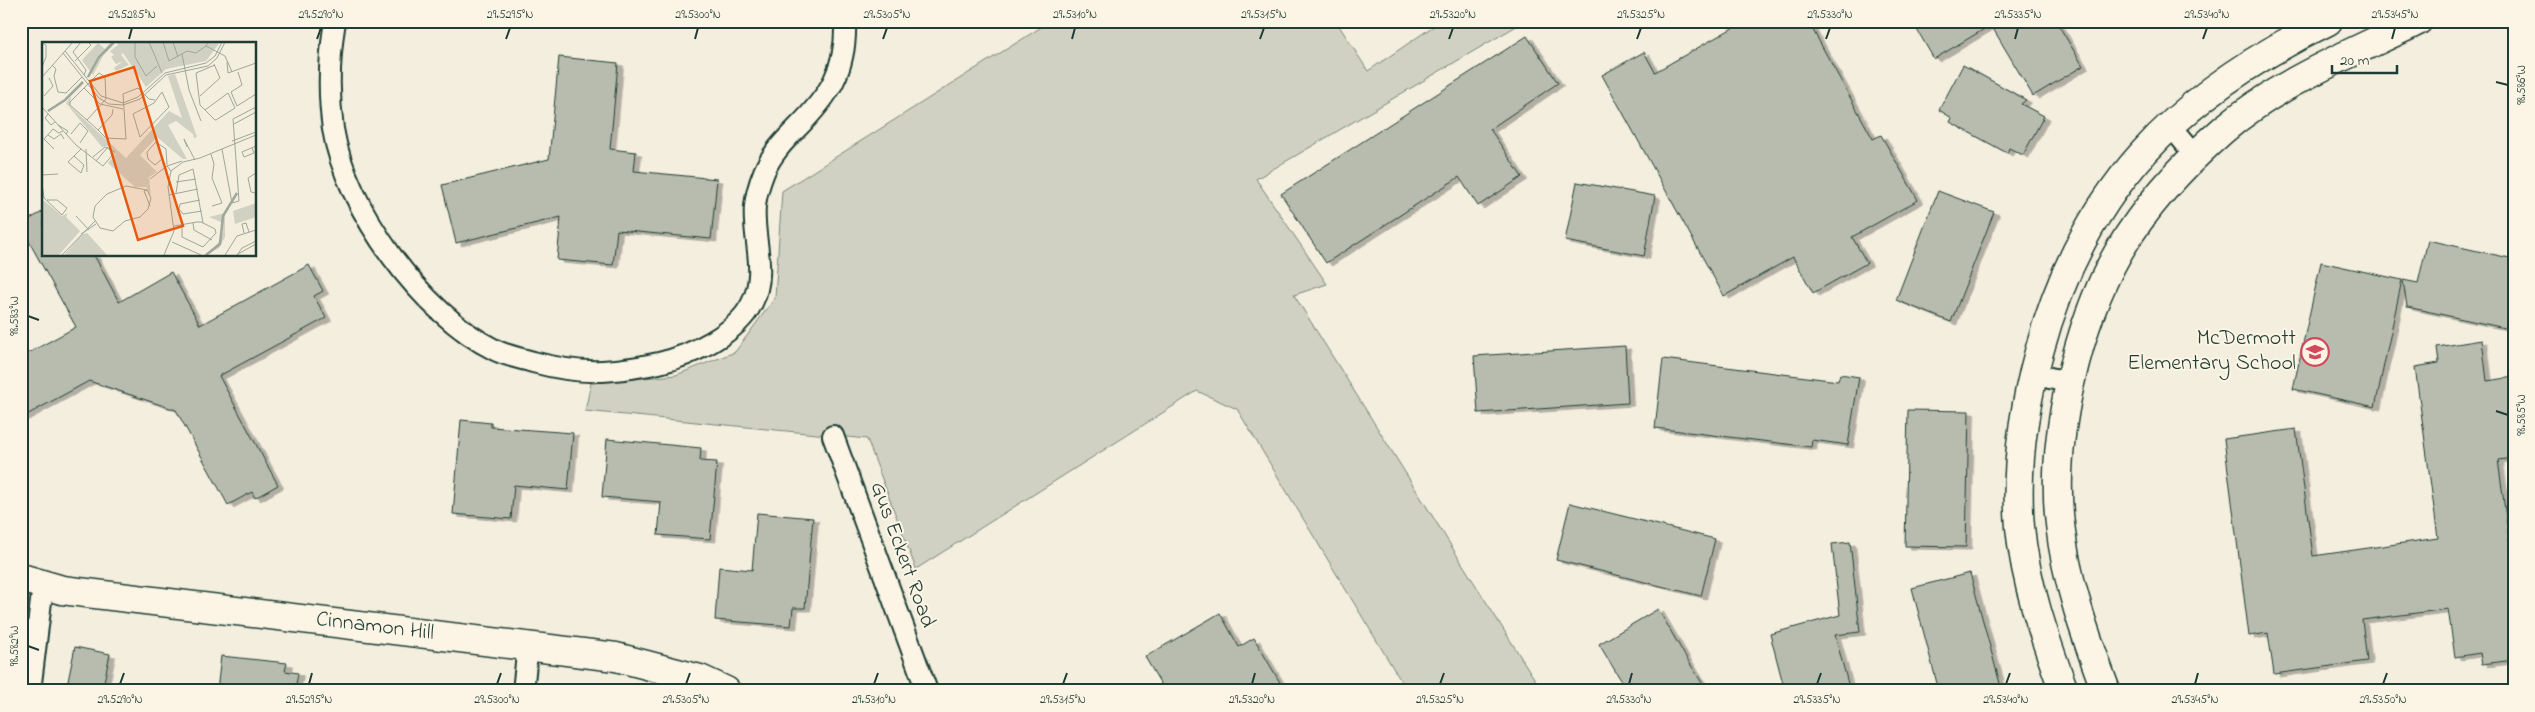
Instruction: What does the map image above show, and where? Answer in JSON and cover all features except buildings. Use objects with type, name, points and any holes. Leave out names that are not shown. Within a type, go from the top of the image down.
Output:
[{"type":"street","points":[[335,21],[330,98],[334,132],[345,170],[364,210],[406,276],[450,321],[495,350],[554,367],[593,372],[623,370],[677,359],[696,351],[742,318],[752,303],[758,284],[760,269],[755,205],[764,172],[779,147],[816,109],[836,78],[843,59],[846,41],[845,21]]},
{"type":"street","points":[[2064,691],[2049,651],[2031,584],[2020,528],[2019,468],[2023,417],[2047,321],[2061,282],[2084,232],[2118,182],[2171,126],[2199,99],[2247,64],[2328,21]]},
{"type":"street","points":[[2106,691],[2087,639],[2072,584],[2060,524],[2058,469],[2062,423],[2071,384],[2088,324],[2119,252],[2149,206],[2196,156],[2224,130],[2268,98],[2418,21]]},
{"type":"street","points":[[2171,126],[2196,156]]},
{"type":"street","points":[[2033,374],[2071,384]]},
{"type":"street","name":"Gus Eckert Road","points":[[833,436],[927,691]]},
{"type":"street","points":[[30,691],[32,582]]},
{"type":"street","name":"Cinnamon Hill","points":[[32,582],[62,590],[616,657],[700,679],[726,691]]},
{"type":"street","points":[[523,691],[528,645]]},
{"type":"shaded area","points":[[1051,21],[1336,21],[1368,71],[1441,21],[1525,21],[1256,179],[1327,284],[1294,295],[1542,691],[1407,691],[1237,409],[1197,391],[916,569],[867,439],[585,411],[591,383],[676,375],[735,352],[775,298],[782,191]]},
{"type":"place","name":"McDermott Elementary School","points":[[2315,352]]}]
